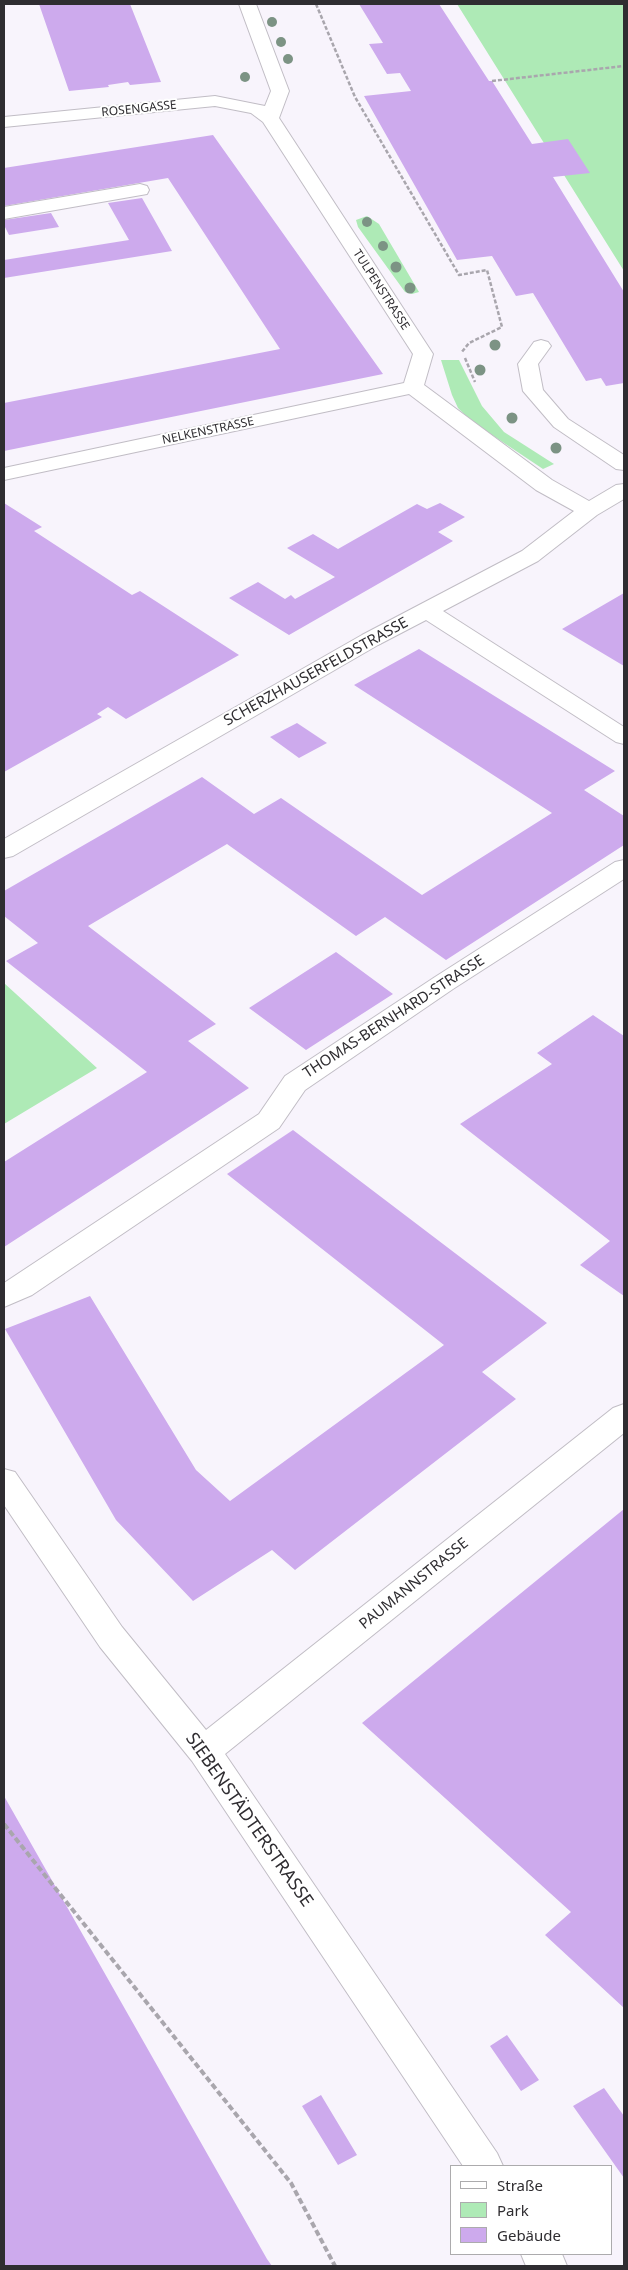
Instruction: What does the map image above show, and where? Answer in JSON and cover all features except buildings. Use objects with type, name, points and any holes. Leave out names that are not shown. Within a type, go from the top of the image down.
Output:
[{"type":"street","points":[[247,4],[280,91],[270,118]]},
{"type":"street","name":"ROSENGASSE","points":[[4,122],[215,101],[257,109],[270,118]]},
{"type":"street","name":"TULPENSTRASSE","points":[[270,118],[423,354]]},
{"type":"street","points":[[4,213],[140,190]]},
{"type":"street","points":[[541,346],[528,364],[533,391],[561,423],[624,464]]},
{"type":"street","points":[[423,354],[413,387],[544,485],[589,510]]},
{"type":"street","name":"NELKENSTRASSE","points":[[4,474],[413,387]]},
{"type":"street","name":"SCHERZHAUSERFELDSTRASSE","points":[[4,850],[370,640],[530,556],[589,510],[624,490]]},
{"type":"street","points":[[426,610],[624,738]]},
{"type":"street","name":"THOMAS-BERNHARD-STRASSE","points":[[4,1296],[22,1287],[269,1121],[295,1083],[444,983],[624,868]]},
{"type":"street","name":"PAUMANNSTRASSE","points":[[204,1751],[624,1416]]},
{"type":"street","name":"SIEBENSTÄDTERSTRASSE","points":[[4,1480],[111,1637],[204,1751],[483,2165]]},
{"type":"street","points":[[541,2255],[548,2266]]},
{"type":"path","points":[[316,4],[355,97],[459,275],[487,270],[502,327],[469,343],[464,353],[423,354]]},
{"type":"path","points":[[492,81],[624,66]]},
{"type":"path","points":[[4,1824],[291,2183],[335,2266]]},
{"type":"green space","points":[[457,4],[624,4],[624,271]]},
{"type":"green space","points":[[367,216],[379,224],[419,292],[412,294],[405,292],[358,227],[356,220]]},
{"type":"green space","points":[[441,360],[459,360],[482,406],[504,432],[554,464],[543,469],[471,421],[458,408]]},
{"type":"green space","points":[[4,983],[97,1068],[4,1124]]}]
